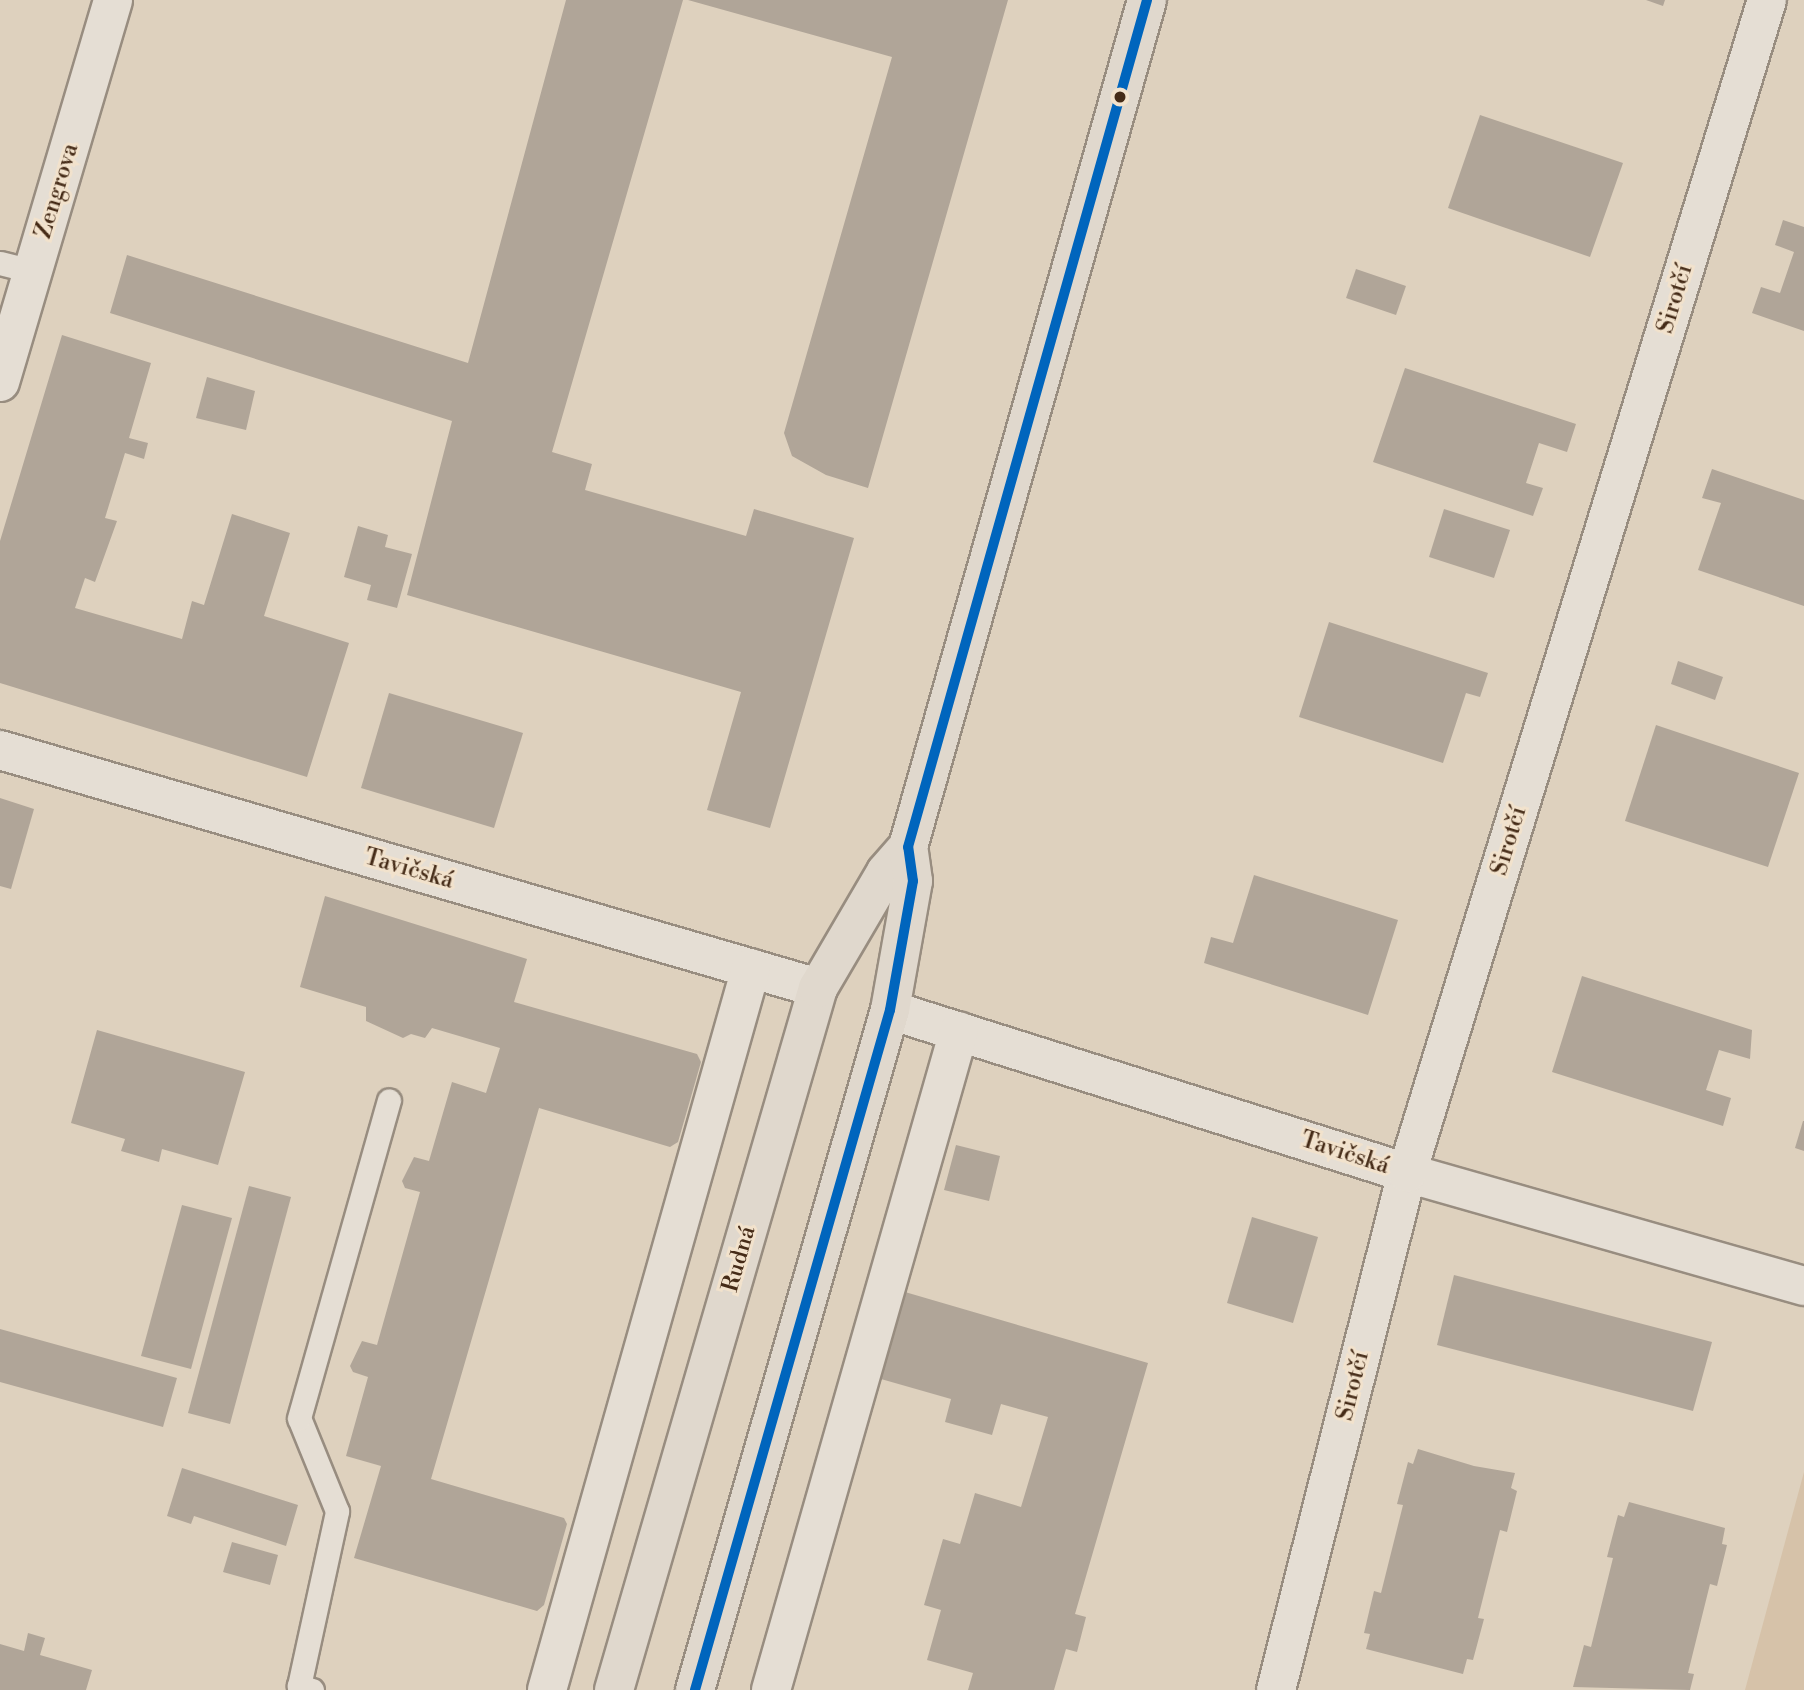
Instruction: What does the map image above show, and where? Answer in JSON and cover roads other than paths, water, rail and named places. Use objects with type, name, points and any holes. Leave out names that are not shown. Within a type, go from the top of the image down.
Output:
[{"type":"main road","name":"Rudná","points":[[695,1690],[890,1010],[913,881],[908,848],[1147,0]]},
{"type":"main road","name":"Rudná","points":[[614,1690],[818,988],[886,872],[908,848]]},
{"type":"street","name":"Zengrova","points":[[0,382],[16,267],[113,0]]},
{"type":"street","name":"Sirotčí","points":[[1276,1690],[1408,1173],[1767,0]]},
{"type":"street","name":"Tavičská","points":[[0,750],[818,988]]},
{"type":"street","points":[[547,1690],[751,968]]},
{"type":"street","name":"Tavičská","points":[[890,1010],[1408,1173],[1804,1286]]},
{"type":"street","points":[[771,1690],[959,1031]]},
{"type":"lane","points":[[302,1689],[337,1511],[299,1418],[390,1101]]}]
